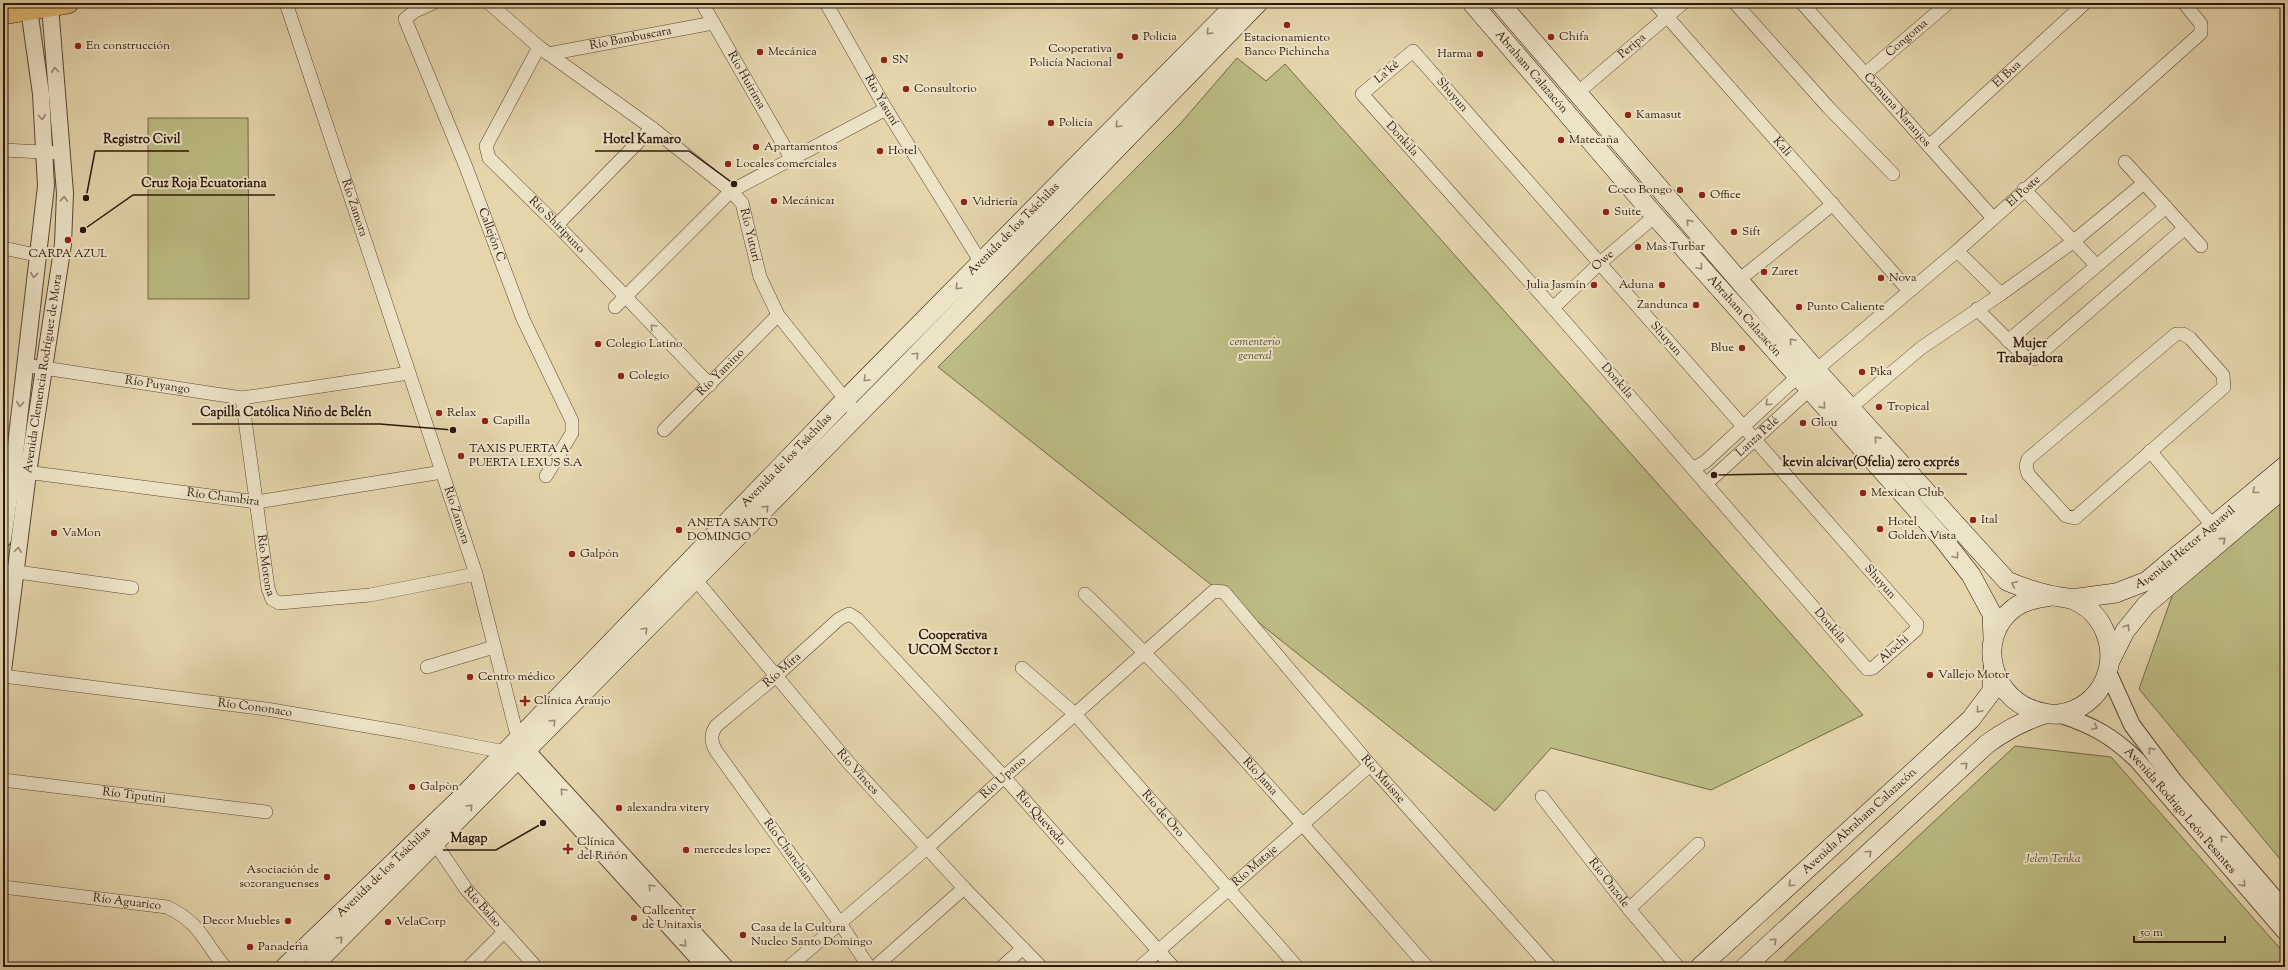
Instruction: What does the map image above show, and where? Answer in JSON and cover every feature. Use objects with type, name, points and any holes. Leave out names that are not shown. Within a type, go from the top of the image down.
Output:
[{"type":"main road","name":"Avenida de los Tsáchilas","points":[[987,270],[1237,3]]},
{"type":"main road","name":"Avenida de los Tsáchilas","points":[[312,967],[435,843],[517,750],[851,407],[987,270],[1258,3]]},
{"type":"main road","name":"Abraham Calazacón","points":[[1472,3],[1655,216],[1901,492],[1970,575],[1992,614],[1993,641]]},
{"type":"main road","name":"Abraham Calazacón","points":[[1500,3],[1816,370],[2007,581],[2024,589],[2051,596]]},
{"type":"main road","points":[[3,14],[45,5]]},
{"type":"main road","name":"Avenida Héctor Aguavil","points":[[2071,599],[2116,593],[2147,581],[2285,466]]},
{"type":"main road","name":"Avenida Héctor Aguavil","points":[[2109,667],[2125,631],[2146,605],[2285,488]]},
{"type":"main road","points":[[1745,967],[2005,730],[2052,714],[2072,711],[2094,696],[2103,684],[2109,667],[2109,643],[2101,624],[2088,609],[2071,599],[2051,596],[2032,599],[2014,608],[2001,623],[1993,641],[1992,662],[2001,687],[2020,706],[2052,714]]},
{"type":"main road","name":"Avenida Abraham Calazacón","points":[[1700,967],[1971,718],[1992,691],[1994,682],[1992,662]]},
{"type":"main road","name":"Avenida de los Tsáchilas","points":[[284,967],[465,794],[517,750]]},
{"type":"street","name":"Río Zamora","points":[[286,3],[476,574],[517,750],[706,967]]},
{"type":"street","name":"Callejón C","points":[[433,3],[415,11],[405,19],[477,194],[523,319],[572,421],[572,433],[546,476]]},
{"type":"street","name":"Río Yuturí","points":[[489,3],[544,51],[652,128],[731,191],[742,203],[760,277],[778,314],[851,407]]},
{"type":"street","name":"Río Huirima","points":[[702,3],[791,158]]},
{"type":"street","name":"Río Yasuní","points":[[826,3],[886,109],[987,270]]},
{"type":"street","name":"Kali","points":[[1655,3],[1909,291]]},
{"type":"street","name":"Peripa","points":[[1582,89],[1683,3]]},
{"type":"street","points":[[1735,3],[1828,107],[1893,174]]},
{"type":"street","name":"Congoma","points":[[1865,74],[1948,3]]},
{"type":"street","name":"El Bua","points":[[1929,146],[2085,3]]},
{"type":"street","name":"El Poste","points":[[1816,370],[1957,251],[1992,217],[2200,33],[2201,24],[2184,3]]},
{"type":"street","name":"Comuna Naranjos","points":[[1806,4],[1865,74],[1992,217]]},
{"type":"street","name":"Avenida Clemencia Rodríguez de Mora","points":[[3,671],[15,471],[24,365],[36,256],[43,222],[46,186],[46,153],[40,94],[45,5]]},
{"type":"street","name":"Avenida Clemencia Rodríguez de Mora","points":[[3,539],[15,471],[44,369],[63,244],[65,193],[45,5]]},
{"type":"street","name":"Río Bambuscara","points":[[544,51],[713,23]]},
{"type":"street","name":"Río Shiripuno","points":[[544,51],[486,146],[486,152],[489,158],[557,225],[625,298],[710,385]]},
{"type":"street","name":"La'ké","points":[[1362,94],[1413,51]]},
{"type":"street","name":"Shuyun","points":[[1413,51],[1918,627]]},
{"type":"street","name":"Donkila","points":[[1362,94],[1553,308],[1870,670]]},
{"type":"street","points":[[615,307],[731,191],[886,109]]},
{"type":"street","points":[[557,225],[652,128]]},
{"type":"street","points":[[3,150],[62,154]]},
{"type":"street","points":[[2125,162],[2201,246]]},
{"type":"street","points":[[1855,404],[1921,348],[2001,294],[2074,241],[2144,183]]},
{"type":"street","points":[[2024,189],[2096,265]]},
{"type":"street","points":[[1739,280],[1833,204]]},
{"type":"street","points":[[2008,341],[2166,207]]},
{"type":"street","name":"Owe","points":[[1553,308],[1600,263],[1655,216]]},
{"type":"street","points":[[43,222],[64,224]]},
{"type":"street","points":[[1977,309],[2025,357],[2034,360],[2185,228]]},
{"type":"street","points":[[3,248],[36,256]]},
{"type":"street","points":[[1957,251],[2001,294]]},
{"type":"street","name":"Río Yamino","points":[[664,430],[710,385],[778,314]]},
{"type":"street","points":[[2176,334],[2183,334],[2190,338],[2223,375],[2224,386],[2150,452],[2075,518],[2066,516],[2028,474],[2026,466],[2028,459],[2176,334]]},
{"type":"street","name":"Río Puyango","points":[[24,365],[242,398],[409,373]]},
{"type":"street","name":"Lanza Pelé","points":[[1694,468],[1704,462],[1742,427],[1803,383]]},
{"type":"street","name":"Lanza Pelé","points":[[1706,484],[1754,440],[1803,383]]},
{"type":"street","name":"Río Morona","points":[[242,398],[268,588],[272,599],[279,603],[370,595],[476,574]]},
{"type":"street","points":[[2150,452],[2213,526]]},
{"type":"street","name":"Río Chambira","points":[[15,471],[257,502],[442,472]]},
{"type":"street","points":[[9,571],[132,588]]},
{"type":"street","name":"Río Vinces","points":[[690,573],[848,762],[964,888],[1041,967]]},
{"type":"street","name":"Río Upano","points":[[789,967],[928,848],[1004,777],[1146,653],[1214,591],[1218,590]]},
{"type":"street","name":"Río Muisne","points":[[1218,590],[1224,592],[1370,764],[1550,967]]},
{"type":"street","name":"Río Jama","points":[[1084,594],[1146,653],[1302,825],[1427,967]]},
{"type":"street","name":"Río Mira","points":[[711,734],[720,722],[776,676],[839,619],[849,614],[857,619]]},
{"type":"street","name":"Río Quevedo","points":[[857,619],[1004,777],[1173,967]]},
{"type":"street","name":"Alochi","points":[[1870,670],[1918,627]]},
{"type":"street","points":[[427,667],[494,647]]},
{"type":"street","name":"Avenida Rodrigo León Pesantes","points":[[2109,667],[2132,725],[2174,781],[2285,910]]},
{"type":"street","name":"Río de Oro","points":[[1022,668],[1075,714],[1297,967]]},
{"type":"street","name":"Río Cononaco","points":[[3,676],[266,709],[517,750]]},
{"type":"street","name":"Avenida Rodrigo León Pesantes","points":[[2052,714],[2086,723],[2104,732],[2121,744],[2137,760],[2285,932]]},
{"type":"street","name":"Río Chanchan","points":[[711,734],[712,745],[716,751],[840,923],[869,967]]},
{"type":"street","name":"Río Zamora","points":[[517,750],[725,967]]},
{"type":"street","name":"Río Mataje","points":[[1140,967],[1370,764]]},
{"type":"street","name":"Río Tiputini","points":[[3,780],[266,812]]},
{"type":"street","name":"Río Onzole","points":[[1542,797],[1629,909],[1678,967]]},
{"type":"street","name":"Río Balao","points":[[435,843],[466,889],[536,967]]},
{"type":"street","points":[[1629,909],[1698,844]]},
{"type":"street","name":"Río Aguarico","points":[[3,887],[167,907],[183,915],[199,929],[225,967]]},
{"type":"street","points":[[875,967],[964,888]]},
{"type":"street","points":[[469,967],[504,932]]},
{"type":"street","points":[[1002,967],[1023,948]]},
{"type":"green space","name":"cementerio general","points":[[1237,58],[1266,81],[1285,64],[1863,715],[1711,790],[1551,748],[1495,811],[938,367],[1180,124]]},
{"type":"green space","points":[[148,118],[248,118],[249,299],[148,299]]},
{"type":"green space","points":[[2285,497],[2285,865],[2139,689],[2176,585]]},
{"type":"green space","name":"Jelen Tenka","points":[[2015,746],[2111,757],[2285,954],[2285,967],[1778,967]]},
{"type":"place","name":"Estacionamiento Banco Pichincha","points":[[1287,25]]},
{"type":"place","name":"Policia","points":[[1135,37]]},
{"type":"place","name":"Chifa","points":[[1551,37]]},
{"type":"place","name":"En construcción","points":[[78,46]]},
{"type":"place","name":"Mecánica","points":[[760,52]]},
{"type":"place","name":"Harma","points":[[1480,54]]},
{"type":"place","name":"Cooperativa Policía Nacional","points":[[1120,56]]},
{"type":"place","name":"SN","points":[[884,60]]},
{"type":"place","name":"Consultorio","points":[[906,89]]},
{"type":"place","name":"Kamasut","points":[[1628,115]]},
{"type":"place","name":"Policía","points":[[1051,123]]},
{"type":"place","name":"Matecaña","points":[[1561,140]]},
{"type":"place","name":"Apartamentos","points":[[756,147]]},
{"type":"place","name":"Hotel","points":[[880,151]]},
{"type":"place","name":"Locales comerciales","points":[[728,164]]},
{"type":"place","name":"Hotel Kamaro","points":[[734,184]]},
{"type":"place","name":"Coco Bongo","points":[[1680,190]]},
{"type":"place","name":"Office","points":[[1702,195]]},
{"type":"place","name":"Registro Civil","points":[[86,198]]},
{"type":"place","name":"Mecánica1","points":[[774,201]]},
{"type":"place","name":"Vidriería","points":[[964,202]]},
{"type":"place","name":"Suite","points":[[1606,212]]},
{"type":"place","name":"Cruz Roja Ecuatoriana","points":[[83,230]]},
{"type":"place","name":"Sift","points":[[1734,232]]},
{"type":"place","name":"CARPA AZUL","points":[[68,240]]},
{"type":"place","name":"Mas Turbar","points":[[1638,247]]},
{"type":"place","name":"Zaret","points":[[1764,272]]},
{"type":"place","name":"Nova","points":[[1881,278]]},
{"type":"place","name":"Julia Jasmín","points":[[1594,285]]},
{"type":"place","name":"Aduna","points":[[1662,285]]},
{"type":"place","name":"Zandunca","points":[[1696,305]]},
{"type":"place","name":"Punto Caliente","points":[[1799,307]]},
{"type":"place","name":"Colegio Latino","points":[[598,344]]},
{"type":"place","name":"Blue","points":[[1742,348]]},
{"type":"place","name":"Pika","points":[[1862,372]]},
{"type":"place","name":"Colegio","points":[[621,376]]},
{"type":"place","name":"Tropical","points":[[1879,407]]},
{"type":"place","name":"Relax","points":[[439,413]]},
{"type":"place","name":"Capilla","points":[[485,421]]},
{"type":"place","name":"Glou","points":[[1803,423]]},
{"type":"place","name":"Capilla Católica Niño de Belén","points":[[453,430]]},
{"type":"place","name":"TAXIS PUERTA A PUERTA LEXUS S.A","points":[[461,456]]},
{"type":"place","name":"kevin alcivar(Ofelia) zero exprés","points":[[1714,475]]},
{"type":"place","name":"Mexican Club","points":[[1863,493]]},
{"type":"place","name":"Ital","points":[[1973,520]]},
{"type":"place","name":"Hotel Golden Vista","points":[[1880,529]]},
{"type":"place","name":"ANETA SANTO DOMINGO","points":[[679,530]]},
{"type":"place","name":"VaMon","points":[[54,533]]},
{"type":"place","name":"Galpón","points":[[572,554]]},
{"type":"place","name":"Vallejo Motor","points":[[1930,675]]},
{"type":"place","name":"Centro médico","points":[[470,677]]},
{"type":"place","name":"Clínica Araujo","points":[[525,701]]},
{"type":"place","name":"Galpòn","points":[[412,787]]},
{"type":"place","name":"alexandra vitery","points":[[619,808]]},
{"type":"place","name":"Magap","points":[[543,823]]},
{"type":"place","name":"Clínica del Riñón","points":[[568,849]]},
{"type":"place","name":"mercedes lopez","points":[[686,850]]},
{"type":"place","name":"Asociación de sozoranguenses","points":[[327,877]]},
{"type":"place","name":"Callcenter de Unitaxis","points":[[634,918]]},
{"type":"place","name":"Decor Muebles","points":[[288,921]]},
{"type":"place","name":"VelaCorp","points":[[388,922]]},
{"type":"place","name":"Casa de la Cultura Nucleo Santo Domingo","points":[[743,935]]},
{"type":"place","name":"Panaderìa","points":[[250,947]]},
{"type":"district","name":"Mujer Trabajadora","points":[[2030,352]]},
{"type":"district","name":"Cooperativa UCOM Sector 1","points":[[953,644]]}]
